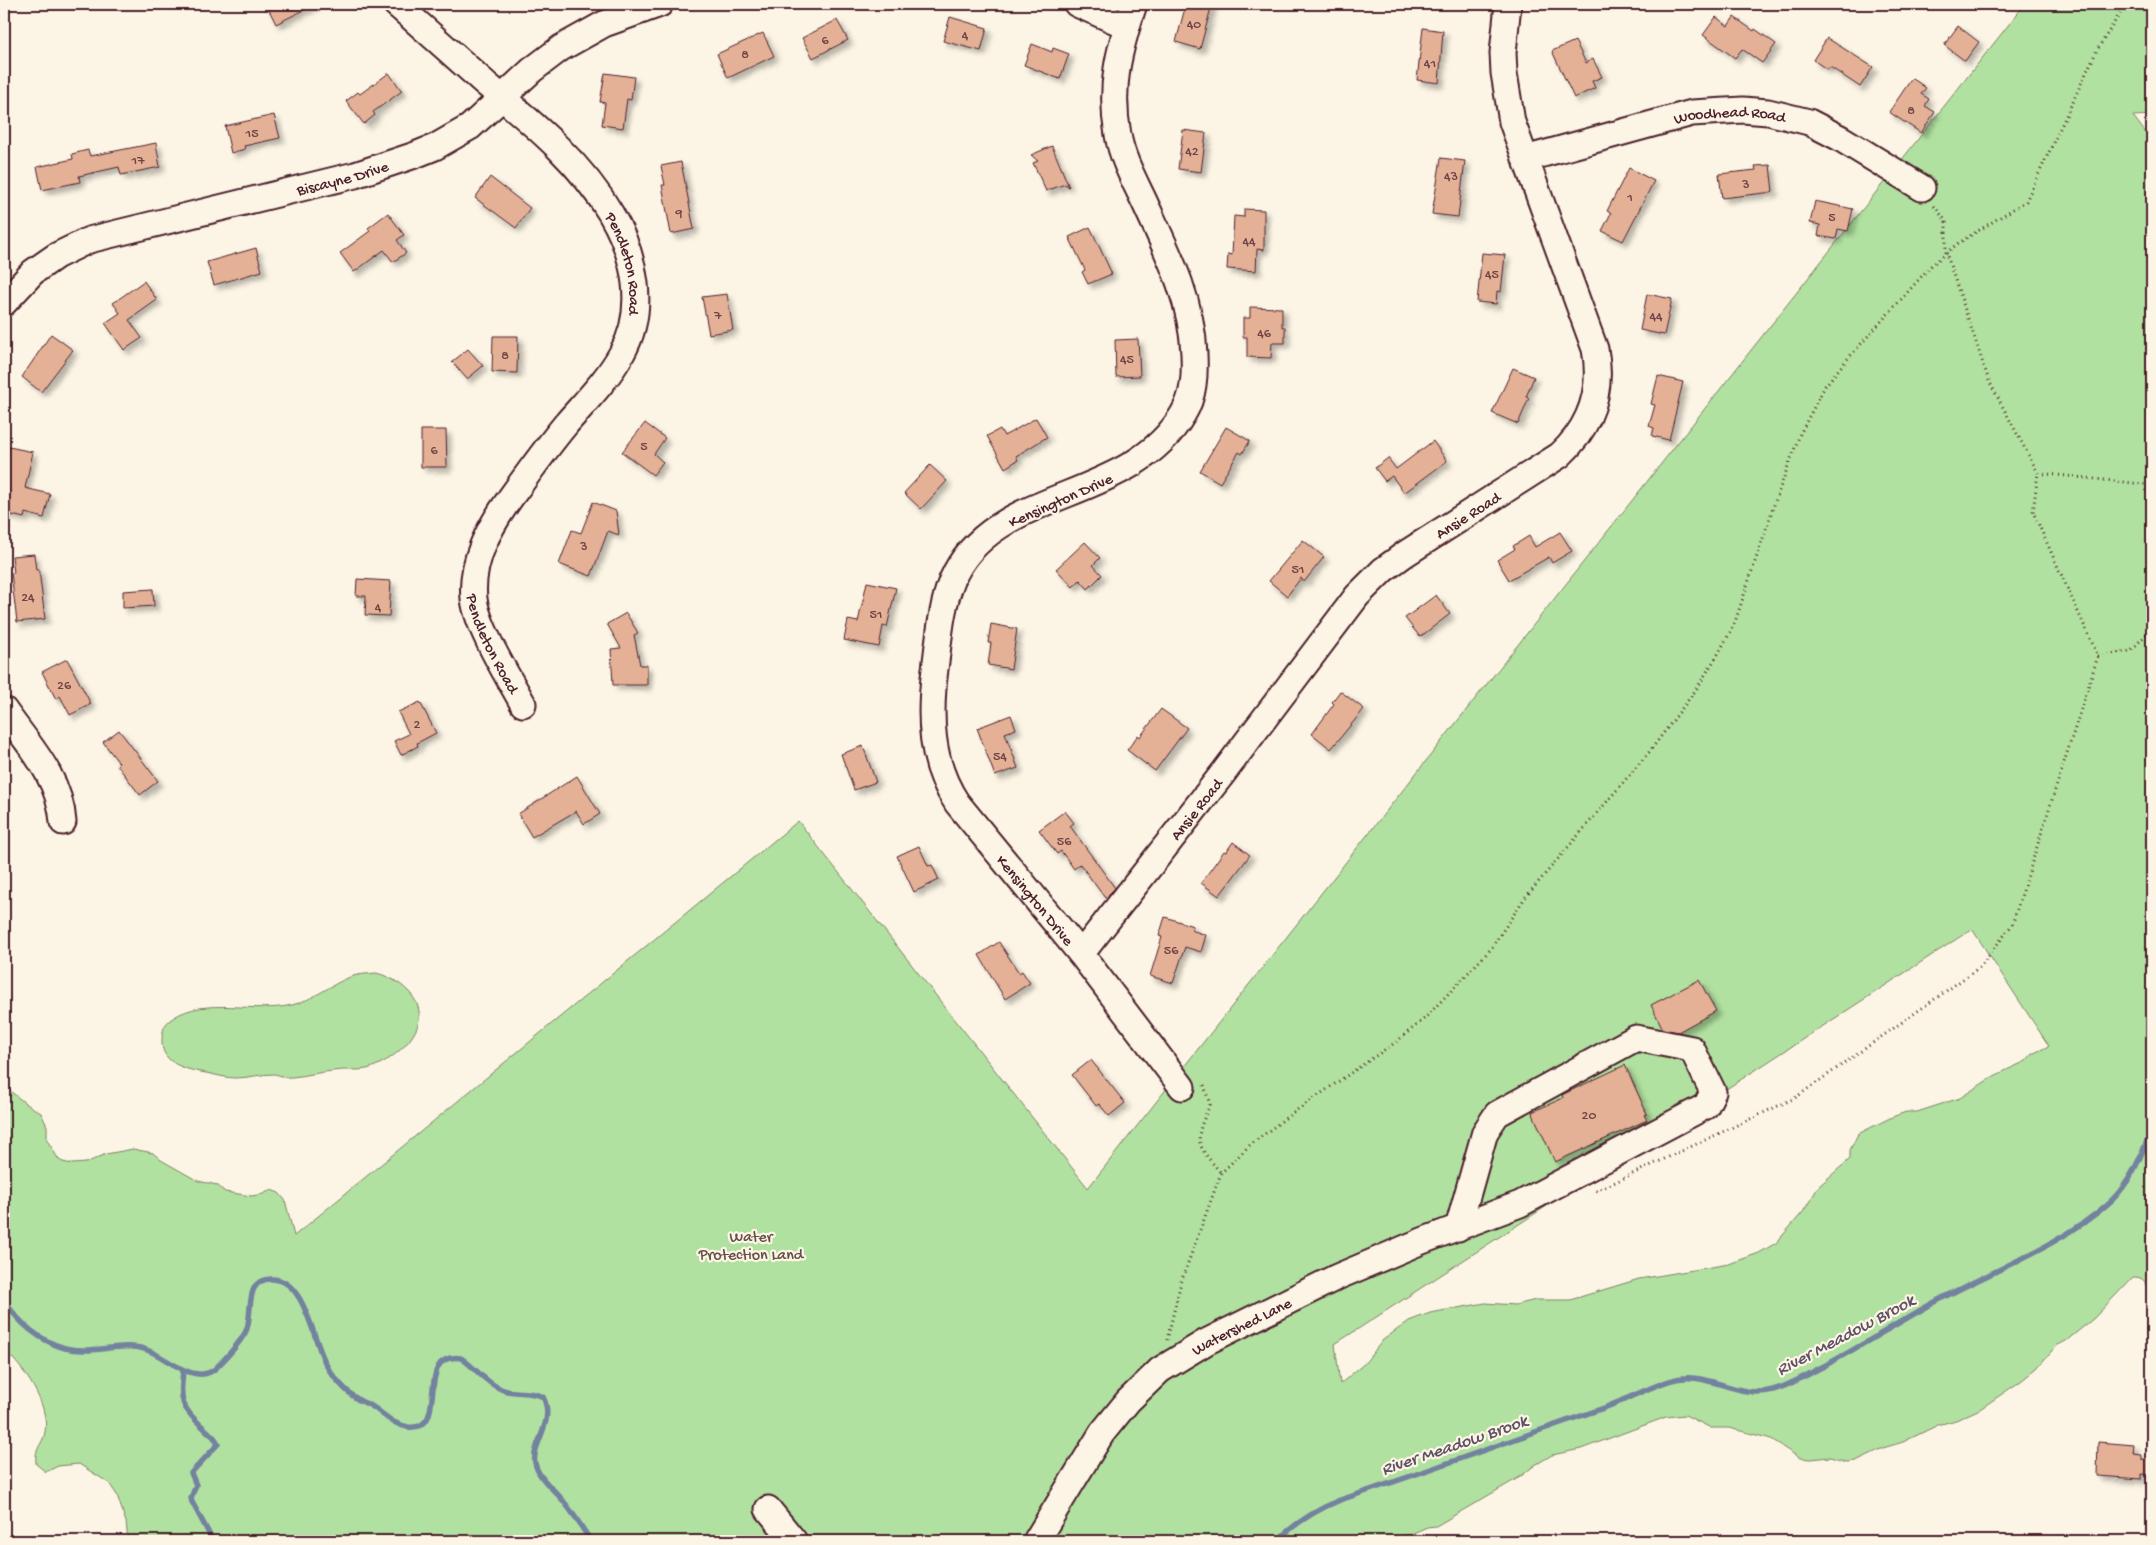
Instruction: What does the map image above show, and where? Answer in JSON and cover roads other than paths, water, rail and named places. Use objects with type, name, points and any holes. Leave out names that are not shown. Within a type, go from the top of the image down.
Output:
[{"type":"street","name":"Pendleton Road","points":[[396,4],[532,122],[568,159],[602,200],[623,238],[630,256],[636,296],[634,323],[621,356],[555,438],[500,512],[487,532],[479,555],[474,582],[474,602],[495,652],[523,704]]},
{"type":"street","name":"Biscayne Drive","points":[[4,303],[33,272],[56,256],[89,240],[355,175],[392,164],[436,147],[454,137],[503,98],[544,60],[586,33],[616,19],[660,4]]},
{"type":"street","points":[[1076,4],[1130,15]]},
{"type":"street","name":"Ansie Road","points":[[1081,954],[1224,772],[1357,596],[1383,570],[1405,554],[1560,455],[1576,438],[1589,418],[1598,384],[1595,349],[1512,122],[1506,92],[1503,53],[1508,4]]},
{"type":"street","name":"Kensington Drive","points":[[1130,15],[1115,74],[1114,94],[1118,136],[1128,167],[1170,257],[1187,301],[1193,329],[1194,386],[1179,420],[1167,436],[1146,456],[1109,478],[1017,516],[988,535],[967,555],[952,582],[946,599],[933,687],[934,748],[942,776],[950,794],[1081,954],[1192,1083]]},
{"type":"street","name":"Woodhead Road","points":[[1525,159],[1692,113],[1743,110],[1768,112],[1809,122],[1840,138],[1922,188]]},
{"type":"street","points":[[4,710],[45,766],[62,806],[63,822]]},
{"type":"street","name":"Watershed Lane","points":[[1036,1541],[1102,1433],[1128,1401],[1160,1370],[1206,1342],[1338,1277],[1520,1204],[1706,1106],[1713,1092],[1692,1050],[1636,1038],[1497,1114],[1485,1132],[1458,1228]]},
{"type":"street","points":[[768,1509],[794,1541]]},
{"type":"waterway","name":"River Meadow Brook","points":[[1277,1541],[1307,1517],[1340,1500],[1604,1408],[1669,1381],[1696,1378],[1746,1391],[1759,1392],[1780,1388],[1793,1382],[1839,1358],[1946,1296],[2053,1242],[2093,1216],[2111,1201],[2125,1185],[2152,1129]]},
{"type":"waterway","name":"River Meadow Brook","points":[[4,1300],[30,1330],[55,1345],[75,1350],[118,1347],[138,1348],[147,1350],[182,1369],[200,1374],[208,1373],[216,1368],[242,1338],[248,1326],[251,1300],[257,1284],[263,1280],[273,1279],[285,1283],[295,1291],[302,1304],[325,1363],[332,1374],[356,1398],[398,1424],[408,1427],[421,1425],[428,1417],[434,1378],[438,1367],[446,1359],[461,1358],[495,1386],[506,1391],[543,1397],[547,1415],[536,1448],[535,1463],[545,1482],[568,1507],[591,1541]]},
{"type":"waterway","points":[[183,1370],[182,1397],[186,1409],[214,1437],[218,1444],[191,1473],[196,1485],[191,1498],[192,1502],[213,1541]]},
{"type":"park label","name":"Water Protection Land","points":[[751,1244]]}]
